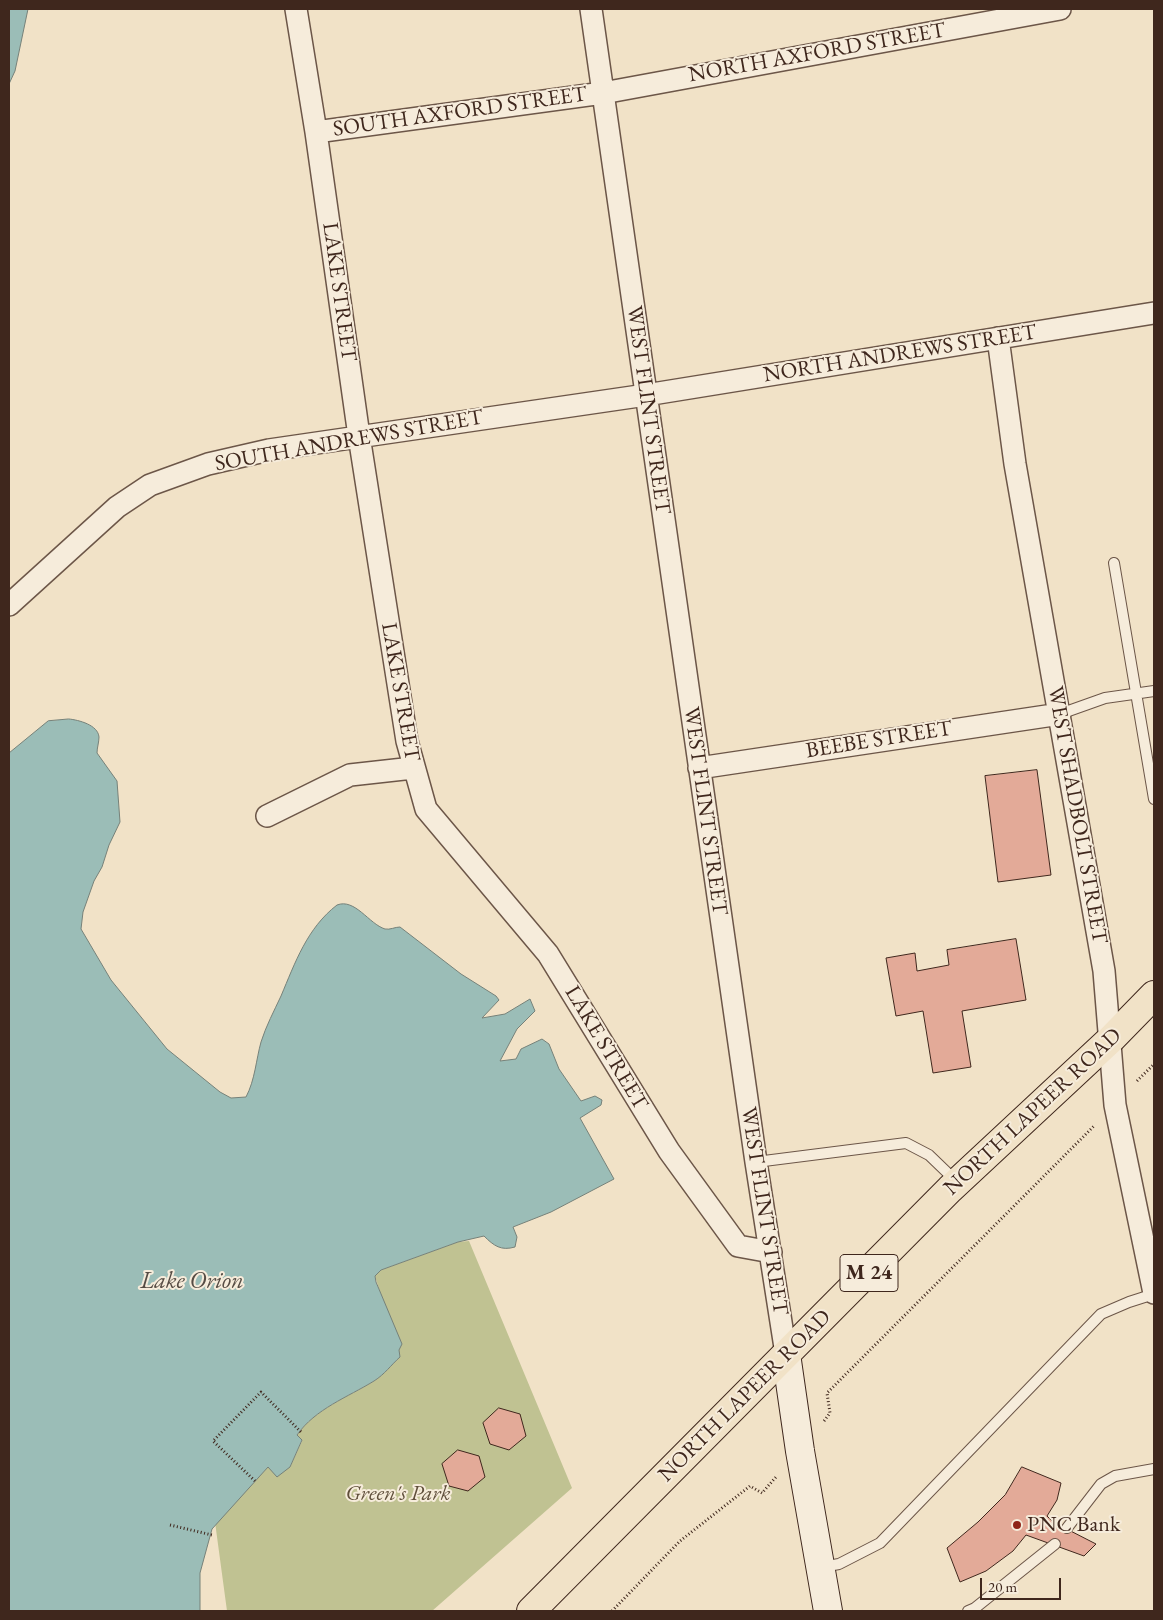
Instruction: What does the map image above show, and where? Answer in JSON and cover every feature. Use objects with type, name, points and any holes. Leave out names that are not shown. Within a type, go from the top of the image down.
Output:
[{"type":"main road","name":"NORTH LAPEER ROAD","points":[[532,1611],[957,1183],[1110,1040],[1154,995]]},
{"type":"main road","name":"WEST FLINT STREET","points":[[786,1354],[800,1451],[828,1611]]},
{"type":"street","name":"LAKE STREET","points":[[296,9],[316,132],[359,436],[407,741],[426,809],[548,954],[669,1151],[738,1246],[771,1252]]},
{"type":"street","name":"WEST FLINT STREET","points":[[591,9],[756,1162],[786,1354]]},
{"type":"street","name":"NORTH AXFORD STREET","points":[[603,92],[1060,9]]},
{"type":"street","name":"SOUTH AXFORD STREET","points":[[316,132],[603,92]]},
{"type":"street","name":"NORTH ANDREWS STREET","points":[[646,395],[1154,313]]},
{"type":"street","name":"WEST SHADBOLT STREET","points":[[998,338],[1015,464],[1104,971],[1115,1105],[1154,1293]]},
{"type":"street","name":"SOUTH ANDREWS STREET","points":[[9,605],[117,508],[150,485],[216,462],[269,450],[646,395]]},
{"type":"street","name":"BEEBE STREET","points":[[699,768],[1060,714]]},
{"type":"street","points":[[267,816],[350,775],[413,768]]},
{"type":"lane","points":[[1114,563],[1154,799]]},
{"type":"lane","points":[[1060,714],[1105,698],[1154,690]]},
{"type":"lane","points":[[756,1162],[906,1143],[929,1155],[957,1183]]},
{"type":"lane","points":[[821,1567],[839,1564],[880,1544],[1101,1314],[1154,1293]]},
{"type":"lane","points":[[1067,1528],[1101,1484],[1115,1476],[1154,1469]]},
{"type":"lane","points":[[968,1611],[975,1608],[1055,1544]]},
{"type":"path","points":[[612,1611],[680,1541],[750,1486],[762,1493],[800,1451],[830,1413],[827,1393],[1154,1064]]},
{"type":"path","points":[[255,1481],[213,1441],[261,1392],[302,1433]]},
{"type":"path","points":[[170,1525],[212,1535]]},
{"type":"green space","name":"Green's Park","points":[[469,1241],[572,1488],[432,1611],[227,1611],[215,1522],[268,1467],[290,1467],[302,1441],[297,1435],[304,1426],[332,1404],[374,1381],[400,1357],[375,1276],[381,1270],[458,1242]]},
{"type":"water","points":[[9,9],[28,9],[15,71],[9,84]]},
{"type":"water","name":"Lake Orion","points":[[69,719],[92,726],[98,733],[97,753],[117,781],[120,822],[109,845],[102,867],[94,881],[83,912],[81,929],[111,980],[167,1049],[220,1092],[231,1098],[246,1097],[263,1036],[303,947],[318,924],[337,905],[350,905],[385,929],[400,927],[461,974],[496,996],[499,1000],[482,1018],[505,1014],[530,999],[535,1011],[517,1029],[500,1061],[516,1059],[521,1049],[542,1039],[549,1044],[559,1069],[581,1101],[595,1096],[602,1100],[601,1105],[580,1118],[614,1179],[551,1212],[513,1227],[517,1237],[515,1247],[498,1247],[484,1236],[458,1242],[381,1270],[375,1276],[402,1344],[399,1350],[400,1357],[378,1378],[332,1404],[304,1426],[297,1435],[302,1440],[290,1467],[277,1477],[268,1467],[212,1529],[200,1573],[200,1611],[9,1611],[9,753],[48,721]]},
{"type":"building","points":[[1037,770],[1051,875],[998,882],[985,776]]},
{"type":"building","points":[[1016,939],[1026,1000],[962,1011],[971,1067],[933,1073],[923,1011],[896,1016],[886,958],[915,953],[917,971],[949,965],[947,950]]},
{"type":"building","points":[[499,1408],[520,1414],[526,1436],[509,1450],[490,1444],[483,1423]]},
{"type":"building","points":[[458,1450],[479,1456],[485,1477],[468,1491],[449,1486],[442,1464]]},
{"type":"building","name":"PNC Bank","points":[[1022,1467],[1061,1483],[1057,1500],[1047,1516],[1053,1522],[1096,1544],[1084,1556],[1026,1535],[1013,1551],[986,1571],[960,1582],[947,1548],[978,1522],[1005,1495]]},
{"type":"place","name":"PNC Bank","points":[[1017,1525]]}]
